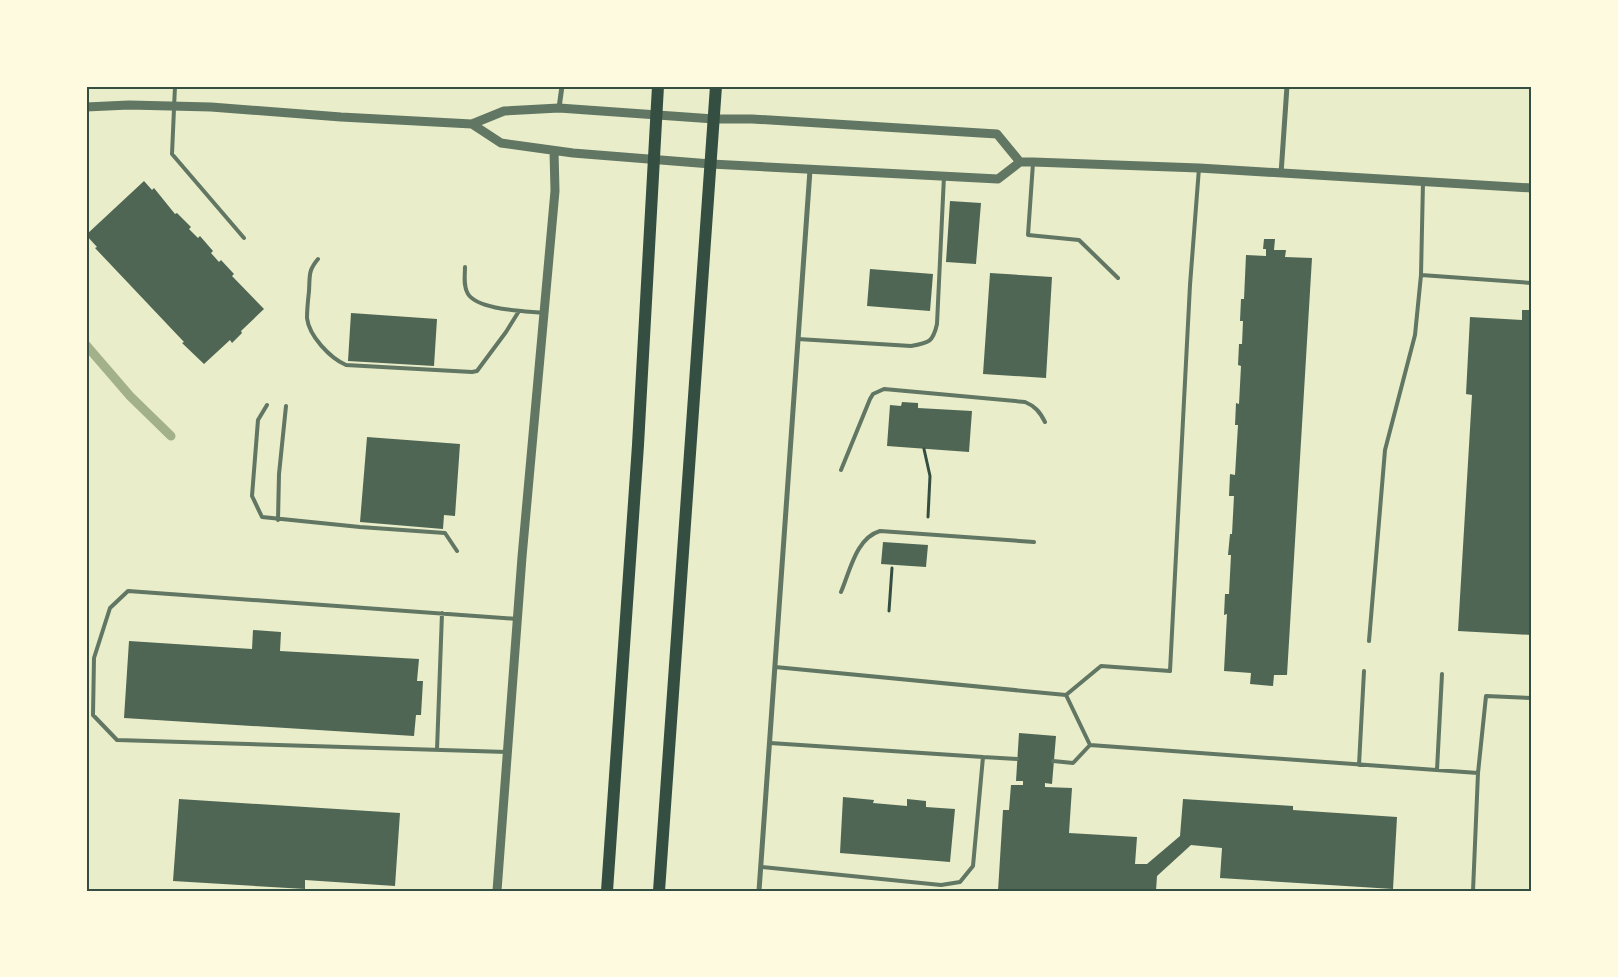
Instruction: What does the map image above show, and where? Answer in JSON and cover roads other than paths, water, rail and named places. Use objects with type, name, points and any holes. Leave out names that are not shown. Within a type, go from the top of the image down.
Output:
[{"type":"main road","points":[[607,891],[638,445],[658,86]]},
{"type":"main road","points":[[660,891],[716,86]]},
{"type":"street","points":[[559,108],[562,86]]},
{"type":"street","points":[[1281,174],[1288,86]]},
{"type":"street","points":[[86,108],[129,105],[173,106],[472,124],[504,111],[559,108],[714,119],[752,119],[997,134],[1020,162]]},
{"type":"street","points":[[472,124],[501,143],[554,151],[653,160],[810,170],[998,179],[1020,162],[1033,162],[1199,168],[1532,188]]},
{"type":"street","points":[[497,891],[517,619],[555,191],[554,151]]},
{"type":"street","points":[[759,891],[810,170]]},
{"type":"lane","points":[[175,86],[172,154],[244,238]]},
{"type":"lane","points":[[1033,162],[1028,235],[1079,240],[1118,278]]},
{"type":"lane","points":[[776,667],[1066,695],[1101,666],[1170,671],[1190,285],[1199,168]]},
{"type":"lane","points":[[798,339],[911,346],[928,343],[935,335],[937,324],[944,176]]},
{"type":"lane","points":[[1369,641],[1385,450],[1415,335],[1421,275],[1423,182]]},
{"type":"lane","points":[[318,259],[310,269],[307,318],[309,326],[312,333],[332,357],[346,365],[477,371],[519,311]]},
{"type":"lane","points":[[465,267],[465,284],[468,293],[482,304],[519,311],[543,313]]},
{"type":"lane","points":[[1421,275],[1532,283]]},
{"type":"lane","points":[[841,470],[870,399],[873,394],[884,390],[1025,402],[1041,413],[1045,422]]},
{"type":"lane","points":[[267,405],[258,420],[252,496],[262,517],[278,520],[445,533],[457,551]]},
{"type":"lane","points":[[278,520],[278,474],[286,406]]},
{"type":"lane","points":[[841,592],[858,550],[868,536],[880,532],[1034,542]]},
{"type":"lane","points":[[508,752],[116,740],[93,715],[94,658],[110,608],[128,591],[517,619]]},
{"type":"lane","points":[[436,750],[442,614]]},
{"type":"lane","points":[[1359,765],[1364,671]]},
{"type":"lane","points":[[1437,770],[1442,674]]},
{"type":"lane","points":[[1066,695],[1090,745]]},
{"type":"lane","points":[[1472,891],[1478,773],[1486,696],[1532,698]]},
{"type":"lane","points":[[770,743],[1017,759]]},
{"type":"lane","points":[[1053,762],[1073,762],[1090,745],[1478,773]]},
{"type":"lane","points":[[761,867],[941,885],[960,882],[973,866],[983,757]]},
{"type":"waterway","points":[[86,345],[130,396],[171,436]]}]
